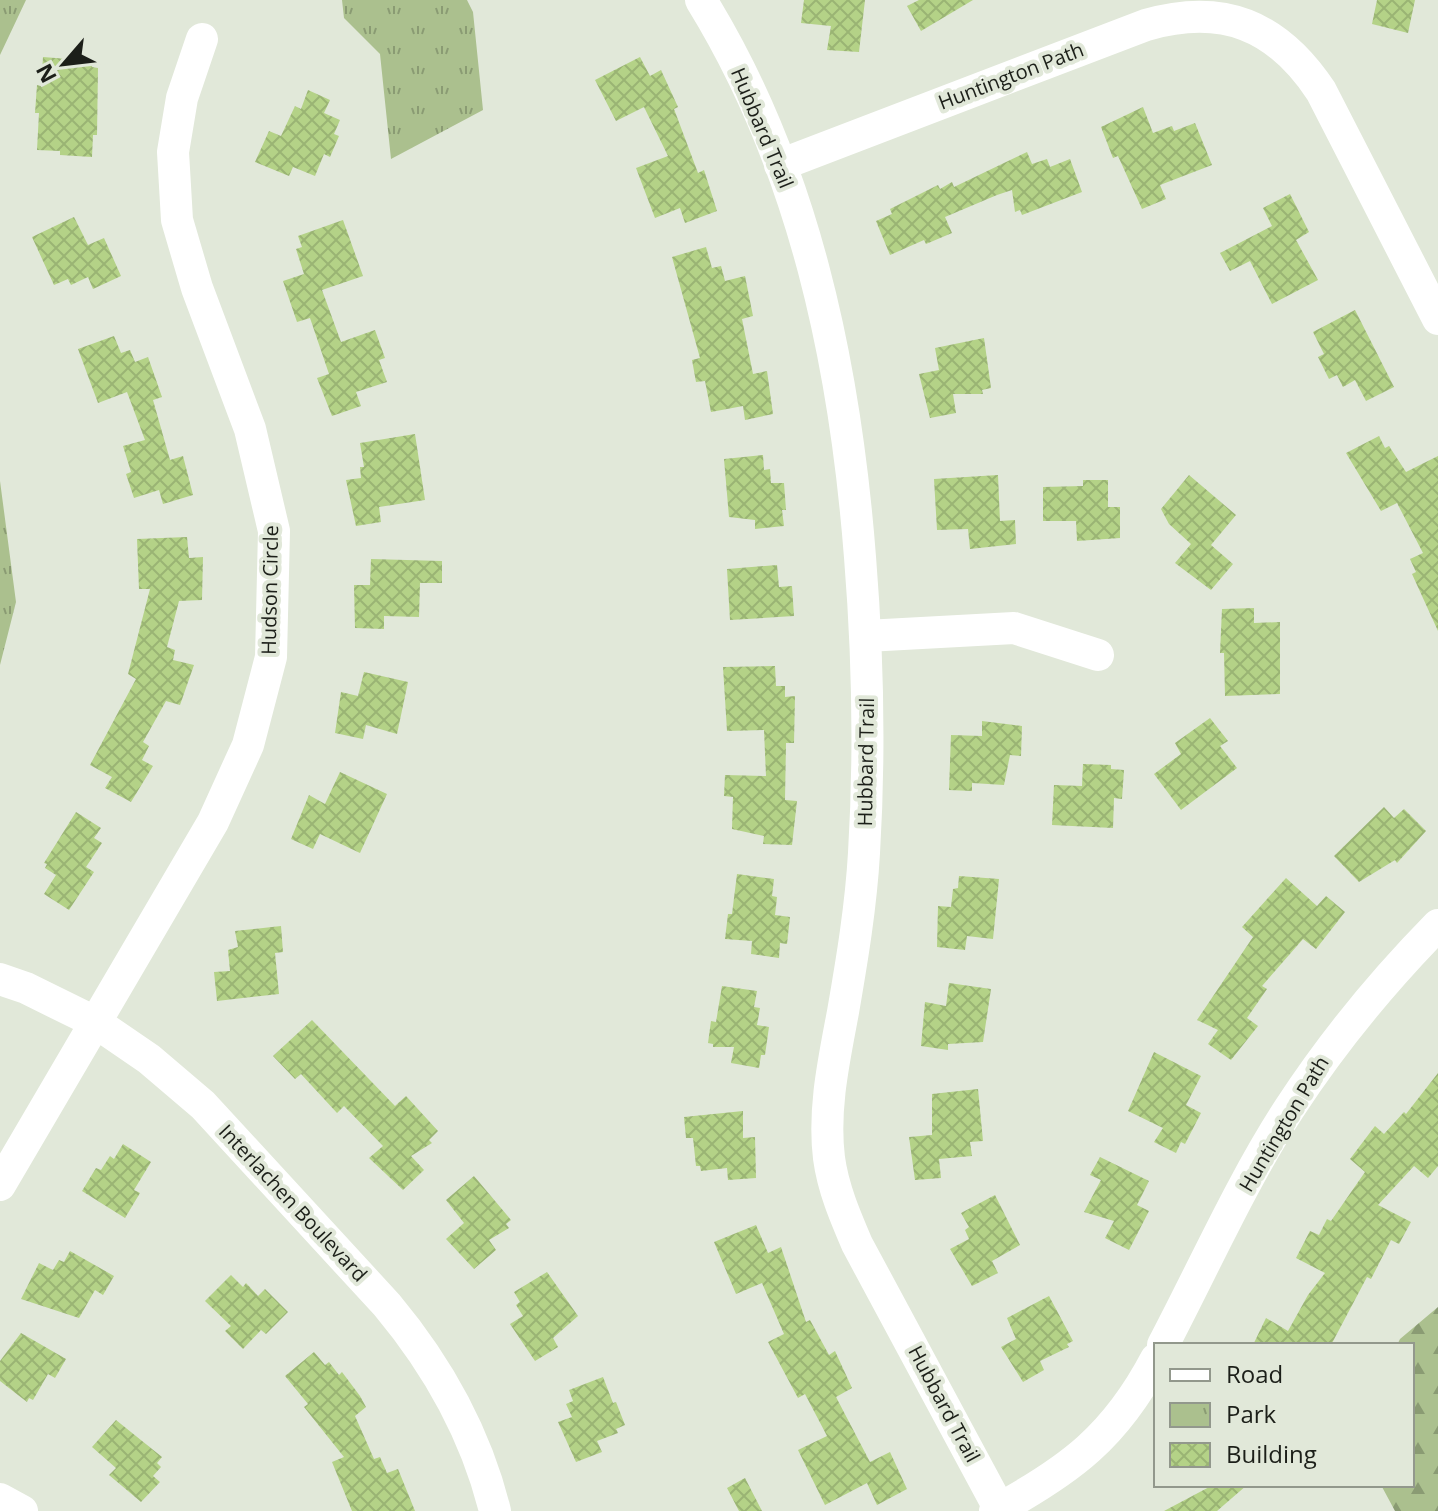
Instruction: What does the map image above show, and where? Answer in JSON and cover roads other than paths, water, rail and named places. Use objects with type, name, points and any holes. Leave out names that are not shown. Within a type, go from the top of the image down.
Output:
[{"type":"street","name":"Hubbard Trail","points":[[701,0],[751,94],[811,253],[831,340],[855,500],[866,636],[868,744],[864,855],[851,967],[828,1102],[829,1160],[839,1202],[857,1244],[997,1510]]},
{"type":"street","name":"Huntington Path","points":[[780,165],[1146,25],[1171,18],[1198,15],[1223,18],[1252,13],[1290,51],[1321,91],[1438,319]]},
{"type":"street","name":"Hudson Circle","points":[[0,1185],[213,822],[248,745],[271,657],[274,531],[250,429],[197,288],[177,220],[173,152],[182,98],[202,39]]},
{"type":"street","points":[[866,636],[1014,628],[1098,655]]},
{"type":"street","name":"Huntington Path","points":[[1164,1343],[1287,1112],[1329,1050],[1374,993],[1438,925]]},
{"type":"street","name":"Interlachen Boulevard","points":[[0,979],[26,988],[95,1022],[149,1059],[203,1105],[406,1327],[434,1366],[451,1397],[486,1475],[495,1511]]},
{"type":"street","points":[[997,1510],[1067,1468],[1100,1440],[1130,1405],[1154,1363]]},
{"type":"street","points":[[0,1499],[22,1511]]}]
